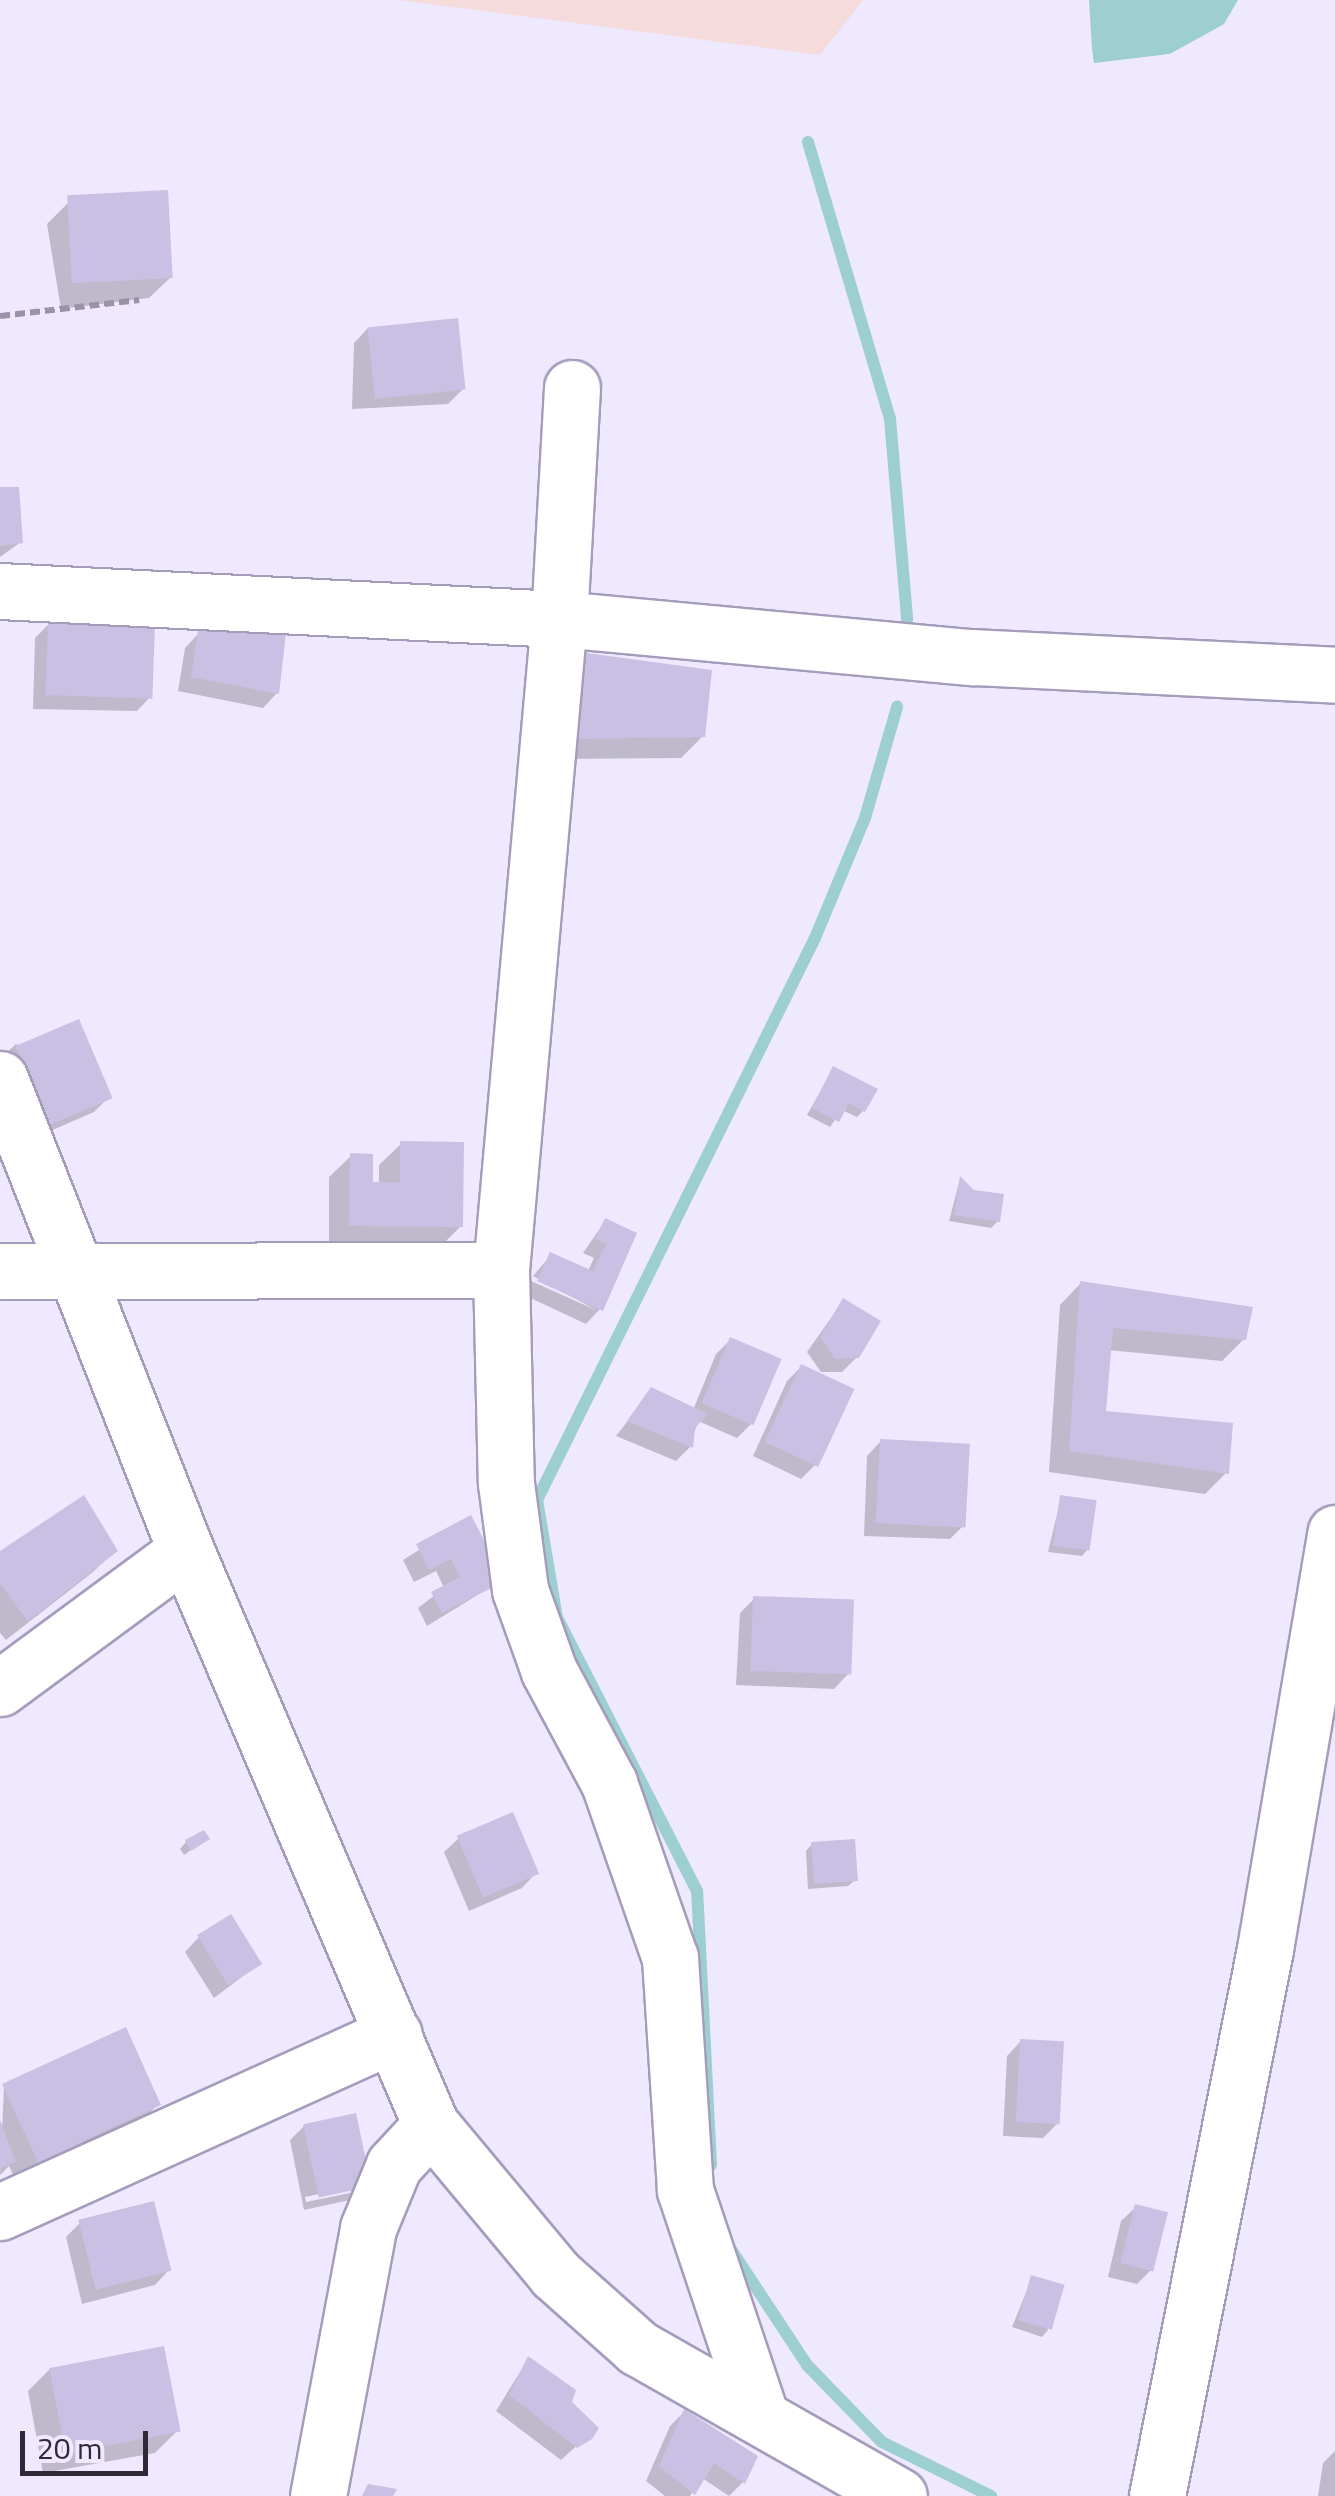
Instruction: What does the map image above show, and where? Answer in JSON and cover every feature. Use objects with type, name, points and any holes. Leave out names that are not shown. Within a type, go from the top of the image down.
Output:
[{"type":"street","points":[[572,388],[558,619],[501,1270],[506,1483],[520,1590],[548,1671],[609,1783],[648,1880],[672,1977],[685,2190],[760,2414]]},
{"type":"street","points":[[0,591],[558,619],[972,656],[1335,675]]},
{"type":"street","points":[[0,1080],[186,1551],[431,2125],[556,2274],[638,2348],[900,2496]]},
{"type":"street","points":[[0,1271],[501,1270]]},
{"type":"street","points":[[1157,2496],[1265,1949],[1335,1534]]},
{"type":"street","points":[[0,1688],[186,1551]]},
{"type":"street","points":[[0,2212],[394,2034]]},
{"type":"street","points":[[318,2496],[368,2228],[394,2165],[431,2125]]},
{"type":"path","points":[[0,316],[139,300]]},
{"type":"shaded area","points":[[399,0],[863,0],[820,55]]},
{"type":"shaded area","points":[[1089,0],[1238,0],[1224,24],[1170,54],[1093,64]]},
{"type":"pier","points":[[1084,0],[1094,63],[1170,54],[1224,25],[1243,0],[1227,28],[1172,59],[1093,69]]},
{"type":"building","points":[[168,190],[173,278],[72,283],[67,195]]},
{"type":"building","points":[[458,318],[466,390],[375,399],[367,328]]},
{"type":"building","points":[[0,487],[19,487],[23,543],[0,546]]},
{"type":"building","points":[[48,621],[155,625],[152,699],[45,695]]},
{"type":"building","points":[[198,631],[286,633],[279,694],[191,677]]},
{"type":"building","points":[[579,652],[712,670],[705,737],[575,739]]},
{"type":"building","points":[[79,1019],[113,1098],[49,1125],[15,1046]]},
{"type":"building","points":[[833,1066],[878,1089],[865,1112],[849,1103],[839,1122],[812,1108]]},
{"type":"building","points":[[400,1141],[464,1142],[463,1227],[349,1226],[350,1153],[373,1154],[373,1182],[400,1182]]},
{"type":"building","points":[[960,1176],[974,1190],[1004,1194],[1000,1222],[954,1215]]},
{"type":"building","points":[[605,1218],[637,1233],[603,1311],[537,1281],[550,1252],[593,1271],[606,1244],[595,1239]]},
{"type":"building","points":[[1080,1281],[1253,1307],[1246,1340],[1113,1328],[1106,1411],[1233,1423],[1229,1474],[1069,1451]]},
{"type":"building","points":[[843,1298],[881,1321],[859,1358],[835,1359],[820,1337]]},
{"type":"building","points":[[730,1337],[782,1359],[753,1425],[702,1403]]},
{"type":"building","points":[[801,1364],[854,1389],[818,1467],[765,1442]]},
{"type":"building","points":[[651,1387],[708,1414],[695,1428],[693,1448],[627,1421]]},
{"type":"building","points":[[880,1439],[970,1444],[965,1528],[876,1523]]},
{"type":"building","points":[[84,1495],[118,1551],[28,1621],[0,1584],[0,1551]]},
{"type":"building","points":[[1060,1495],[1097,1500],[1090,1551],[1053,1546]]},
{"type":"building","points":[[471,1515],[505,1581],[442,1613],[431,1592],[460,1577],[451,1559],[429,1570],[416,1544]]},
{"type":"building","points":[[753,1596],[854,1600],[851,1674],[750,1671]]},
{"type":"building","points":[[513,1812],[539,1874],[483,1898],[457,1836]]},
{"type":"building","points":[[204,1830],[210,1839],[191,1851],[185,1840]]},
{"type":"building","points":[[855,1839],[858,1881],[814,1884],[811,1842]]},
{"type":"building","points":[[231,1914],[262,1964],[228,1985],[197,1935]]},
{"type":"building","points":[[126,2027],[161,2105],[73,2146],[77,2154],[42,2171],[2,2084]]},
{"type":"building","points":[[1020,2039],[1064,2041],[1060,2124],[1016,2122]]},
{"type":"building","points":[[356,2113],[372,2186],[319,2198],[303,2124]]},
{"type":"building","points":[[0,2120],[16,2162],[0,2168]]},
{"type":"building","points":[[154,2201],[171,2271],[96,2290],[78,2220]]},
{"type":"building","points":[[1135,2204],[1168,2212],[1153,2271],[1120,2263]]},
{"type":"building","points":[[1031,2275],[1065,2285],[1052,2330],[1018,2320]]},
{"type":"building","points":[[164,2346],[181,2431],[66,2454],[49,2368]]},
{"type":"building","points":[[528,2356],[576,2390],[572,2402],[599,2428],[592,2439],[577,2448],[509,2395]]},
{"type":"building","points":[[684,2409],[758,2456],[745,2484],[714,2463],[695,2495],[659,2466]]},
{"type":"building","points":[[368,2484],[397,2489],[393,2496],[362,2496]]},
{"type":"waterway","points":[[808,142],[890,419],[907,619]]},
{"type":"waterway","points":[[711,2165],[697,1891],[557,1618],[537,1500],[815,938],[865,818],[897,707]]},
{"type":"waterway","points":[[728,2245],[807,2365],[882,2442],[991,2496]]}]
